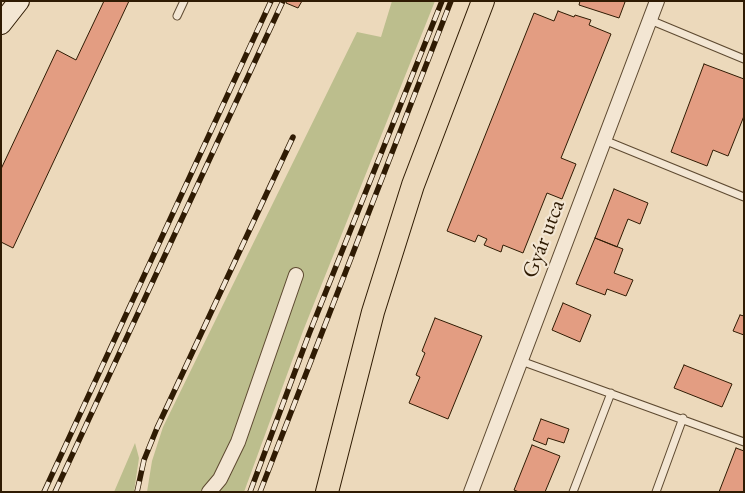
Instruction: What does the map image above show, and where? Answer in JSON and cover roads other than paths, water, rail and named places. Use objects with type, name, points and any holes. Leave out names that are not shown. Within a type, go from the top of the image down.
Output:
[{"type":"main road","points":[[1,24],[19,1]]},
{"type":"main road","points":[[327,492],[373,312],[410,194],[482,1]]},
{"type":"street","name":"Gyár utca","points":[[471,492],[657,1]]},
{"type":"street","points":[[209,492],[220,479],[238,442],[296,275]]},
{"type":"lane","points":[[177,16],[184,1]]},
{"type":"lane","points":[[650,20],[744,59]]},
{"type":"lane","points":[[604,140],[742,198]]},
{"type":"lane","points":[[521,361],[744,442]]},
{"type":"lane","points":[[574,492],[611,393]]},
{"type":"lane","points":[[656,492],[682,418]]},
{"type":"railway","points":[[44,492],[271,1]]},
{"type":"railway","points":[[55,492],[283,1]]},
{"type":"railway","points":[[250,492],[309,334],[442,1]]},
{"type":"railway","points":[[260,492],[451,1]]},
{"type":"railway","points":[[137,492],[144,460],[157,428],[293,137]]}]
